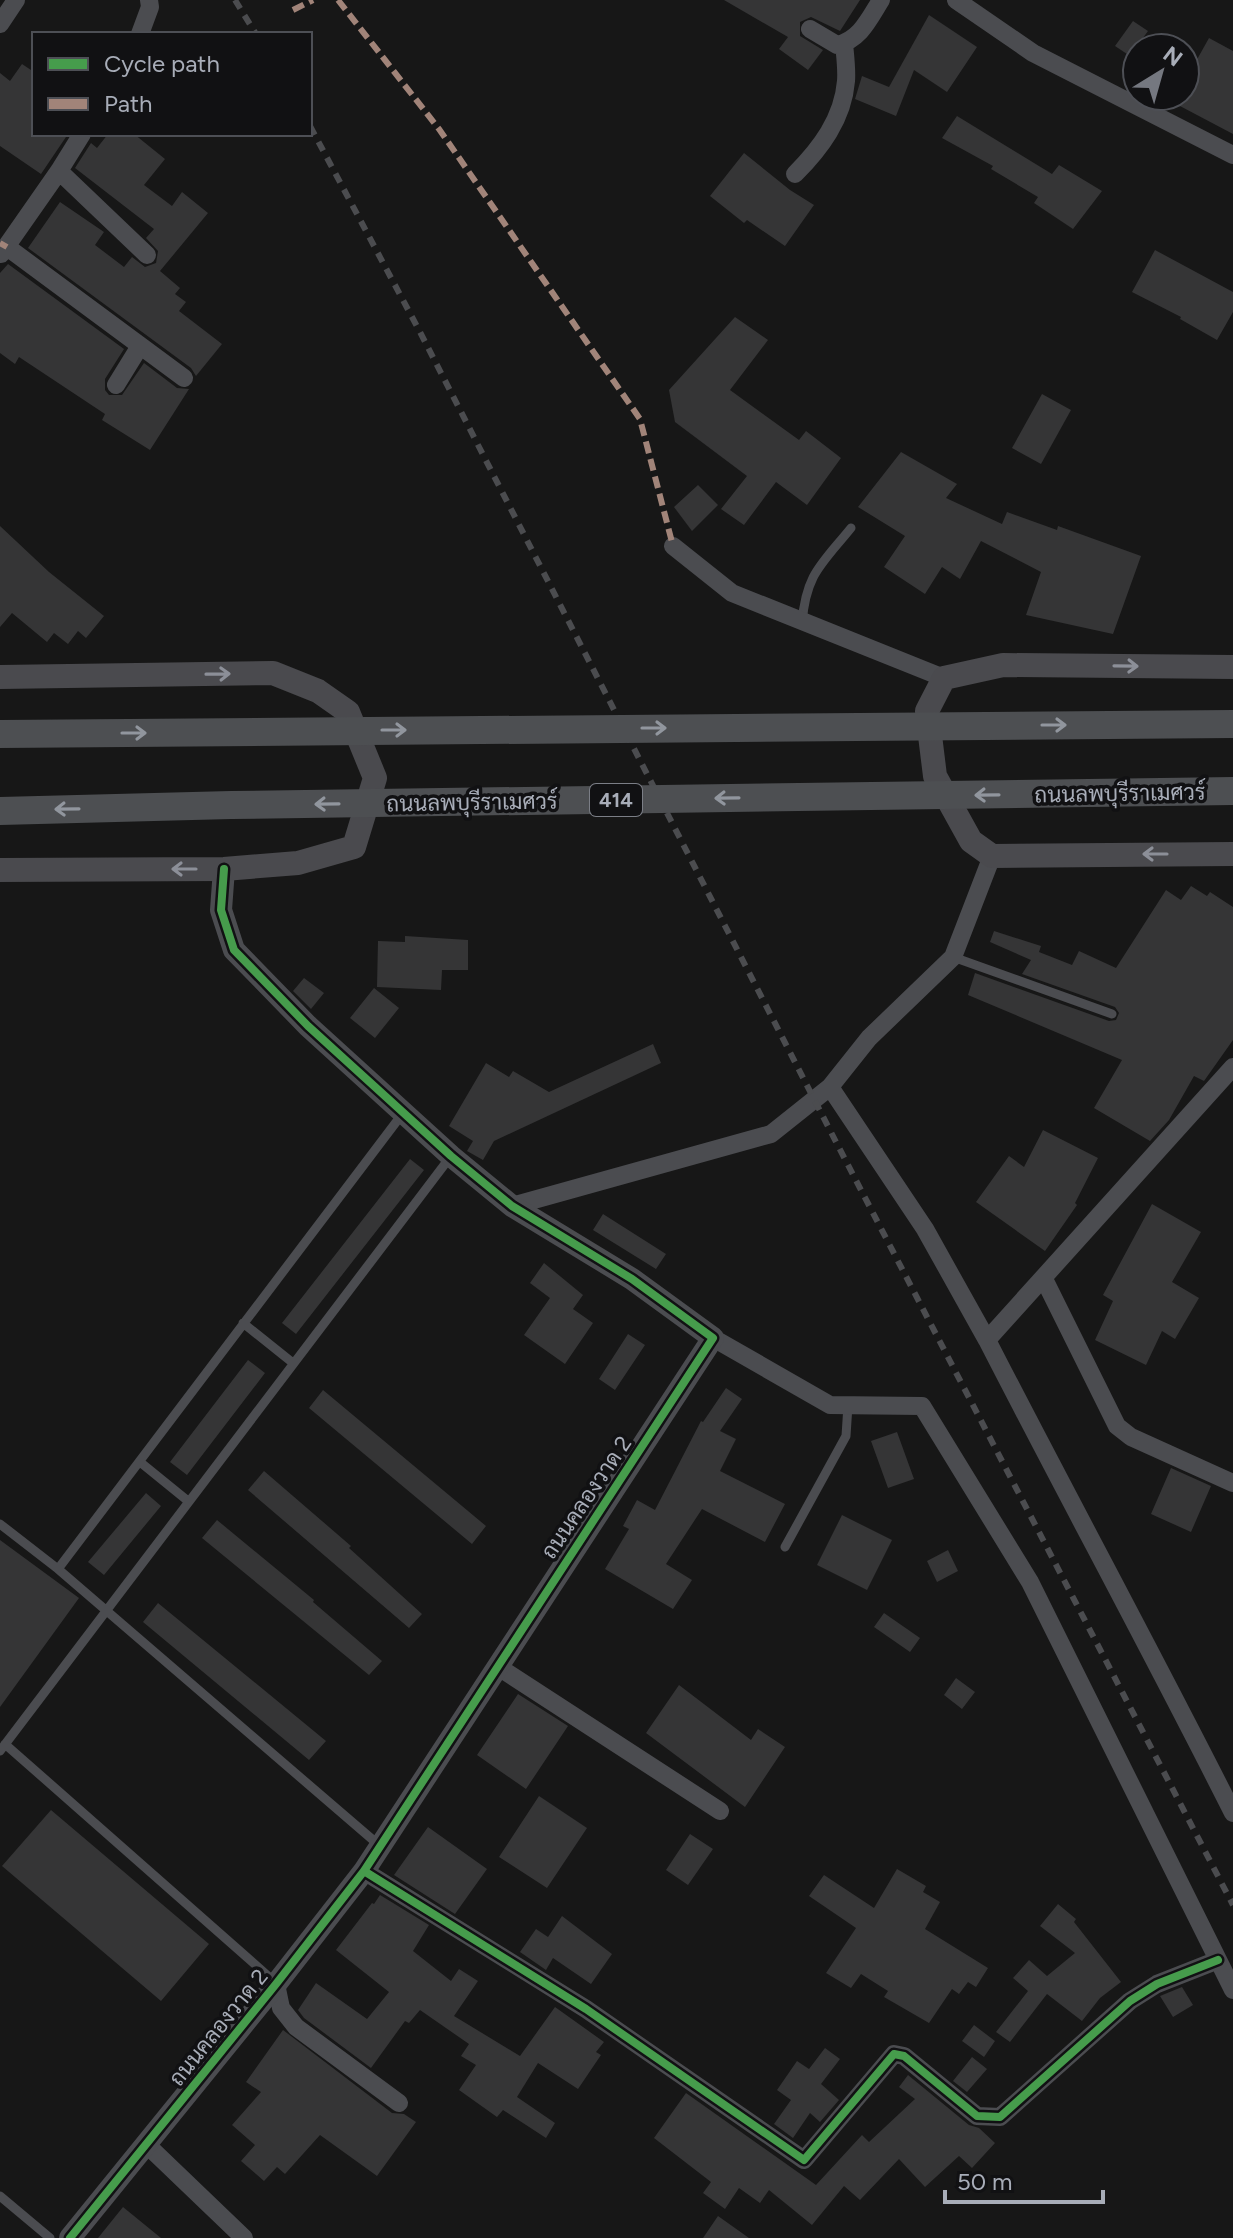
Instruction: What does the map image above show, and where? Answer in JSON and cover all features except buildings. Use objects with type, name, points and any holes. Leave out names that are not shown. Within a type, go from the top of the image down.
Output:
[{"type":"main road","points":[[1233,667],[1003,665],[944,678],[927,711],[935,776],[971,841],[992,856],[1233,854]]},
{"type":"main road","points":[[0,677],[273,673],[318,691],[348,712],[375,778],[354,847],[298,863],[224,869],[0,870]]},
{"type":"main road","points":[[0,734],[1233,724]]},
{"type":"main road","name":"ถนนลพบุรีราเมศวร์","points":[[0,811],[1233,791]]},
{"type":"street","points":[[0,24],[16,0]]},
{"type":"street","points":[[141,32],[150,7],[149,0]]},
{"type":"street","points":[[810,29],[837,45],[850,42],[862,31],[881,0]]},
{"type":"street","points":[[956,0],[1033,53],[1233,155]]},
{"type":"street","points":[[795,174],[817,152],[832,129],[846,82],[844,43]]},
{"type":"street","points":[[81,136],[3,251],[184,378]]},
{"type":"street","points":[[59,171],[147,255]]},
{"type":"street","points":[[116,385],[140,346]]},
{"type":"street","points":[[673,546],[732,593],[944,678]]},
{"type":"street","points":[[512,1206],[771,1134],[830,1087],[869,1038],[953,957],[992,856]]},
{"type":"street","points":[[224,869],[221,910],[234,950],[308,1026],[451,1156],[512,1206],[632,1279],[713,1338],[830,1405],[922,1406],[1030,1582],[1233,1990]]},
{"type":"street","points":[[987,1340],[1233,1067]]},
{"type":"street","points":[[830,1087],[925,1229],[987,1340],[1178,1700],[1233,1813]]},
{"type":"street","points":[[1044,1279],[1117,1426],[1131,1437],[1233,1483]]},
{"type":"street","name":"ถนนคลองวาด 2","points":[[70,2238],[364,1871],[713,1338]]},
{"type":"street","points":[[497,1666],[720,1811]]},
{"type":"street","points":[[364,1871],[586,2009],[804,2160],[894,2054],[904,2056],[977,2116],[1000,2117],[1130,2001],[1157,1984],[1218,1960]]},
{"type":"street","points":[[276,1984],[281,2008],[296,2027],[399,2103]]},
{"type":"street","points":[[146,2144],[244,2238]]},
{"type":"lane","points":[[802,623],[804,595],[811,577],[851,528]]},
{"type":"lane","points":[[953,957],[1112,1014]]},
{"type":"lane","points":[[58,1569],[403,1113]]},
{"type":"lane","points":[[276,1984],[3,1748],[451,1156]]},
{"type":"lane","points":[[243,1323],[293,1363]]},
{"type":"lane","points":[[785,1547],[846,1436],[848,1405]]},
{"type":"lane","points":[[140,1462],[188,1501]]},
{"type":"lane","points":[[0,1524],[58,1569],[380,1846]]},
{"type":"lane","points":[[0,2196],[50,2238]]},
{"type":"railway","points":[[235,0],[255,32]]},
{"type":"railway","points":[[312,130],[420,332],[1233,1905]]},
{"type":"marked path","points":[[293,10],[313,0]]},
{"type":"marked path","points":[[338,0],[439,129],[640,419],[673,546]]},
{"type":"marked path","points":[[0,243],[7,247]]},
{"type":"cycle path","points":[[70,2238],[364,1871],[713,1338],[632,1279],[512,1206],[451,1156],[308,1026],[234,950],[221,910],[224,869]]},
{"type":"cycle path","points":[[364,1871],[586,2009],[804,2160],[894,2054],[904,2056],[977,2116],[1000,2117],[1130,2001],[1157,1984],[1218,1960]]}]
